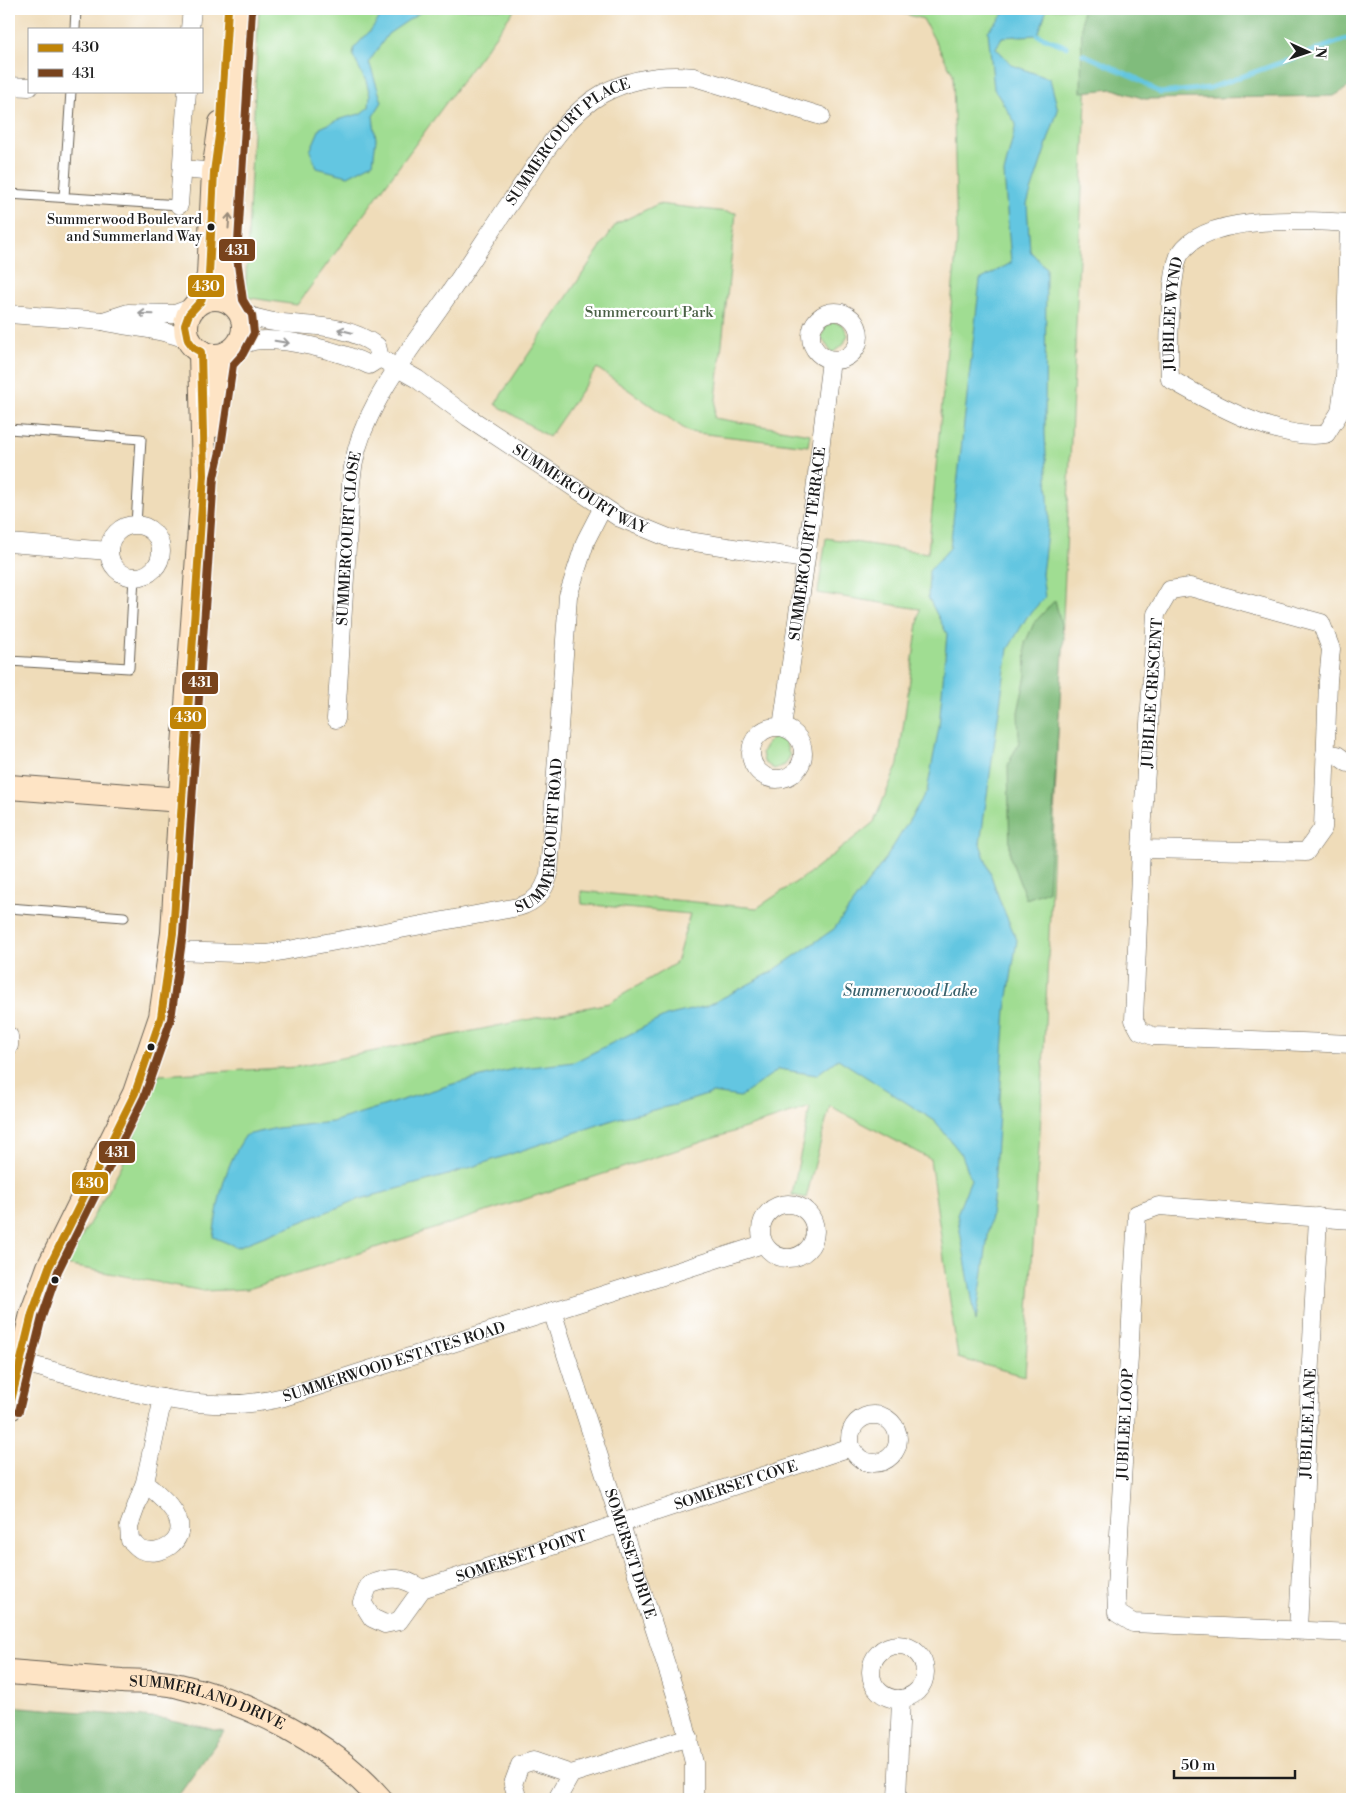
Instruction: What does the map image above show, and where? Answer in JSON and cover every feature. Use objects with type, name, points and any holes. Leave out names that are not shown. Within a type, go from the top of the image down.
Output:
[{"type":"street","points":[[190,28],[192,9]]},
{"type":"street","points":[[9,1409],[32,1314],[49,1267],[135,1093],[161,1016],[172,951],[204,475],[195,346],[185,325],[186,318],[197,304],[209,275],[214,172],[221,121],[228,9]]},
{"type":"street","points":[[204,475],[211,446],[221,369],[244,332],[244,325],[236,308],[227,258],[242,9]]},
{"type":"street","name":"SUMMERCOURT PLACE","points":[[397,368],[546,149],[567,124],[602,94],[647,78],[674,75],[719,84],[820,116]]},
{"type":"street","points":[[9,86],[28,87]]},
{"type":"street","points":[[179,205],[186,92]]},
{"type":"street","points":[[182,169],[214,172]]},
{"type":"street","name":"JUBILEE WYND","points":[[1288,219],[1350,223],[1345,376],[1340,412],[1326,434],[1310,437],[1285,433],[1201,397],[1170,379],[1168,331],[1175,274],[1179,255],[1200,234],[1234,226],[1288,219]]},
{"type":"street","points":[[103,321],[128,313],[175,314],[216,297],[236,308]]},
{"type":"street","name":"SUMMERCOURT WAY","points":[[236,308],[260,320],[309,324],[350,331],[377,346],[380,358],[417,379],[468,417],[620,518],[669,538],[806,560]]},
{"type":"street","points":[[9,314],[103,321],[124,327],[178,335],[215,356],[253,341],[272,341],[319,348],[369,365],[380,358]]},
{"type":"street","name":"SUMMERCOURT TERRACE","points":[[782,727],[806,560],[831,360]]},
{"type":"street","name":"SUMMERCOURT CLOSE","points":[[336,719],[352,467],[358,443],[370,414],[397,368]]},
{"type":"street","name":"SUMMERCOURT ROAD","points":[[172,951],[246,955],[290,951],[518,907],[533,901],[540,895],[546,885],[548,874],[568,596],[584,546],[603,507]]},
{"type":"street","points":[[136,525],[151,531],[160,544],[161,552],[156,567],[142,576],[134,577],[119,572],[110,559],[109,551],[114,536],[128,526],[136,525]]},
{"type":"street","points":[[9,543],[109,551]]},
{"type":"street","name":"JUBILEE CRESCENT","points":[[1141,849],[1306,852],[1323,828],[1342,755],[1331,649],[1321,623],[1190,587],[1170,590],[1156,614],[1141,849],[1134,1020],[1140,1031],[1153,1036],[1352,1044]]},
{"type":"street","points":[[9,787],[182,800]]},
{"type":"street","points":[[9,1036],[9,1046]]},
{"type":"street","name":"JUBILEE LOOP","points":[[1352,1220],[1159,1206],[1137,1214],[1116,1588],[1117,1613],[1133,1623],[1298,1628],[1352,1633]]},
{"type":"street","name":"JUBILEE LANE","points":[[1298,1628],[1318,1217]]},
{"type":"street","name":"SUMMERWOOD ESTATES ROAD","points":[[19,1362],[163,1398],[210,1406],[266,1402],[763,1244]]},
{"type":"street","name":"SOMERSET DRIVE","points":[[552,1310],[688,1737],[694,1763],[694,1799]]},
{"type":"street","points":[[145,1482],[163,1398]]},
{"type":"street","name":"SOMERSET COVE","points":[[621,1522],[851,1447]]},
{"type":"street","name":"SOMERSET POINT","points":[[422,1589],[621,1522]]},
{"type":"street","name":"SUMMERLAND DRIVE","points":[[9,1672],[177,1685],[231,1702],[282,1724],[327,1753],[359,1778],[380,1799]]},
{"type":"street","points":[[897,1799],[901,1699]]},
{"type":"street","points":[[518,1799],[512,1784],[520,1764],[534,1761],[571,1774],[688,1737]]},
{"type":"street","points":[[557,1799],[571,1774]]},
{"type":"lane","points":[[74,28],[76,9]]},
{"type":"lane","points":[[64,197],[70,92]]},
{"type":"lane","points":[[9,194],[179,205]]},
{"type":"lane","points":[[9,429],[141,439],[136,525]]},
{"type":"lane","points":[[9,661],[129,668],[134,577]]},
{"type":"lane","points":[[9,908],[124,917]]},
{"type":"green space","points":[[259,9],[515,9],[297,305],[245,297]]},
{"type":"green space","points":[[887,9],[1090,9],[1041,1115],[1025,1376],[958,1358],[930,1159],[830,1106],[806,1198],[792,1195],[810,1107],[248,1289],[204,1291],[66,1265],[121,1167],[159,1075],[297,1067],[609,1003],[676,963],[690,914],[582,904],[581,891],[757,908],[814,870],[874,822],[898,764],[920,609],[818,593],[826,538],[928,553],[957,242],[953,74],[923,19]]},
{"type":"green space","points":[[1082,9],[1352,9],[1352,85],[1334,96],[1145,99],[1113,89],[1081,92]]},
{"type":"green space","name":"Summercourt Park","points":[[658,204],[736,213],[714,418],[810,434],[808,446],[689,432],[597,368],[549,437],[495,404],[616,224]]},
{"type":"green space","points":[[833,322],[843,325],[848,335],[843,345],[832,353],[821,337],[826,326]]},
{"type":"green space","points":[[1055,600],[1064,636],[1048,891],[1026,899],[1010,857],[1008,765],[1019,742],[1018,712],[1026,675],[1025,643],[1034,623]]},
{"type":"green space","points":[[778,735],[783,736],[790,756],[785,765],[774,769],[764,762],[762,752],[769,741]]},
{"type":"green space","points":[[9,1706],[167,1719],[224,1732],[176,1799],[9,1799]]},
{"type":"water","points":[[386,9],[425,9],[388,34],[369,62],[382,102],[373,116],[376,139],[373,163],[348,176],[317,168],[310,151],[320,128],[340,119],[360,114],[369,107],[370,96],[366,81],[353,56],[354,48],[370,31]]},
{"type":"water","name":"Summerwood Lake","points":[[1008,9],[1047,9],[1038,35],[1002,37],[996,48],[1012,65],[1050,79],[1058,110],[1027,204],[1030,251],[1046,268],[1045,434],[1049,517],[1042,574],[1045,597],[1027,617],[1008,649],[980,844],[1001,904],[1017,940],[1006,1009],[993,1201],[976,1321],[957,1214],[971,1179],[962,1155],[935,1121],[838,1059],[816,1075],[779,1069],[740,1097],[713,1093],[675,1105],[619,1118],[448,1175],[357,1200],[237,1247],[213,1237],[223,1184],[238,1147],[246,1135],[277,1128],[332,1122],[453,1084],[513,1069],[574,1062],[666,1016],[707,1006],[770,973],[834,929],[888,855],[927,791],[939,727],[947,634],[928,597],[929,571],[950,548],[980,280],[1011,263],[1004,173],[1016,124],[994,89],[988,31]]},
{"type":"waterway","points":[[1038,35],[1067,47]]},
{"type":"waterway","points":[[1083,54],[1136,78],[1160,93],[1210,88],[1352,37]]},
{"type":"transit line","name":"430","points":[[9,1409],[32,1314],[49,1267],[135,1093],[161,1017],[173,933],[204,475],[201,352],[194,348],[188,340],[185,325],[189,314],[201,301],[209,275],[214,172],[221,121],[228,9]]},
{"type":"transit line","name":"431","points":[[19,1411],[42,1317],[58,1271],[144,1097],[171,1019],[183,934],[214,477],[221,447],[233,365],[243,354],[254,333],[252,315],[243,300],[237,258],[252,10]]},
{"type":"place","name":"Summerwood Boulevard and Summerland Way","points":[[211,227]]}]
